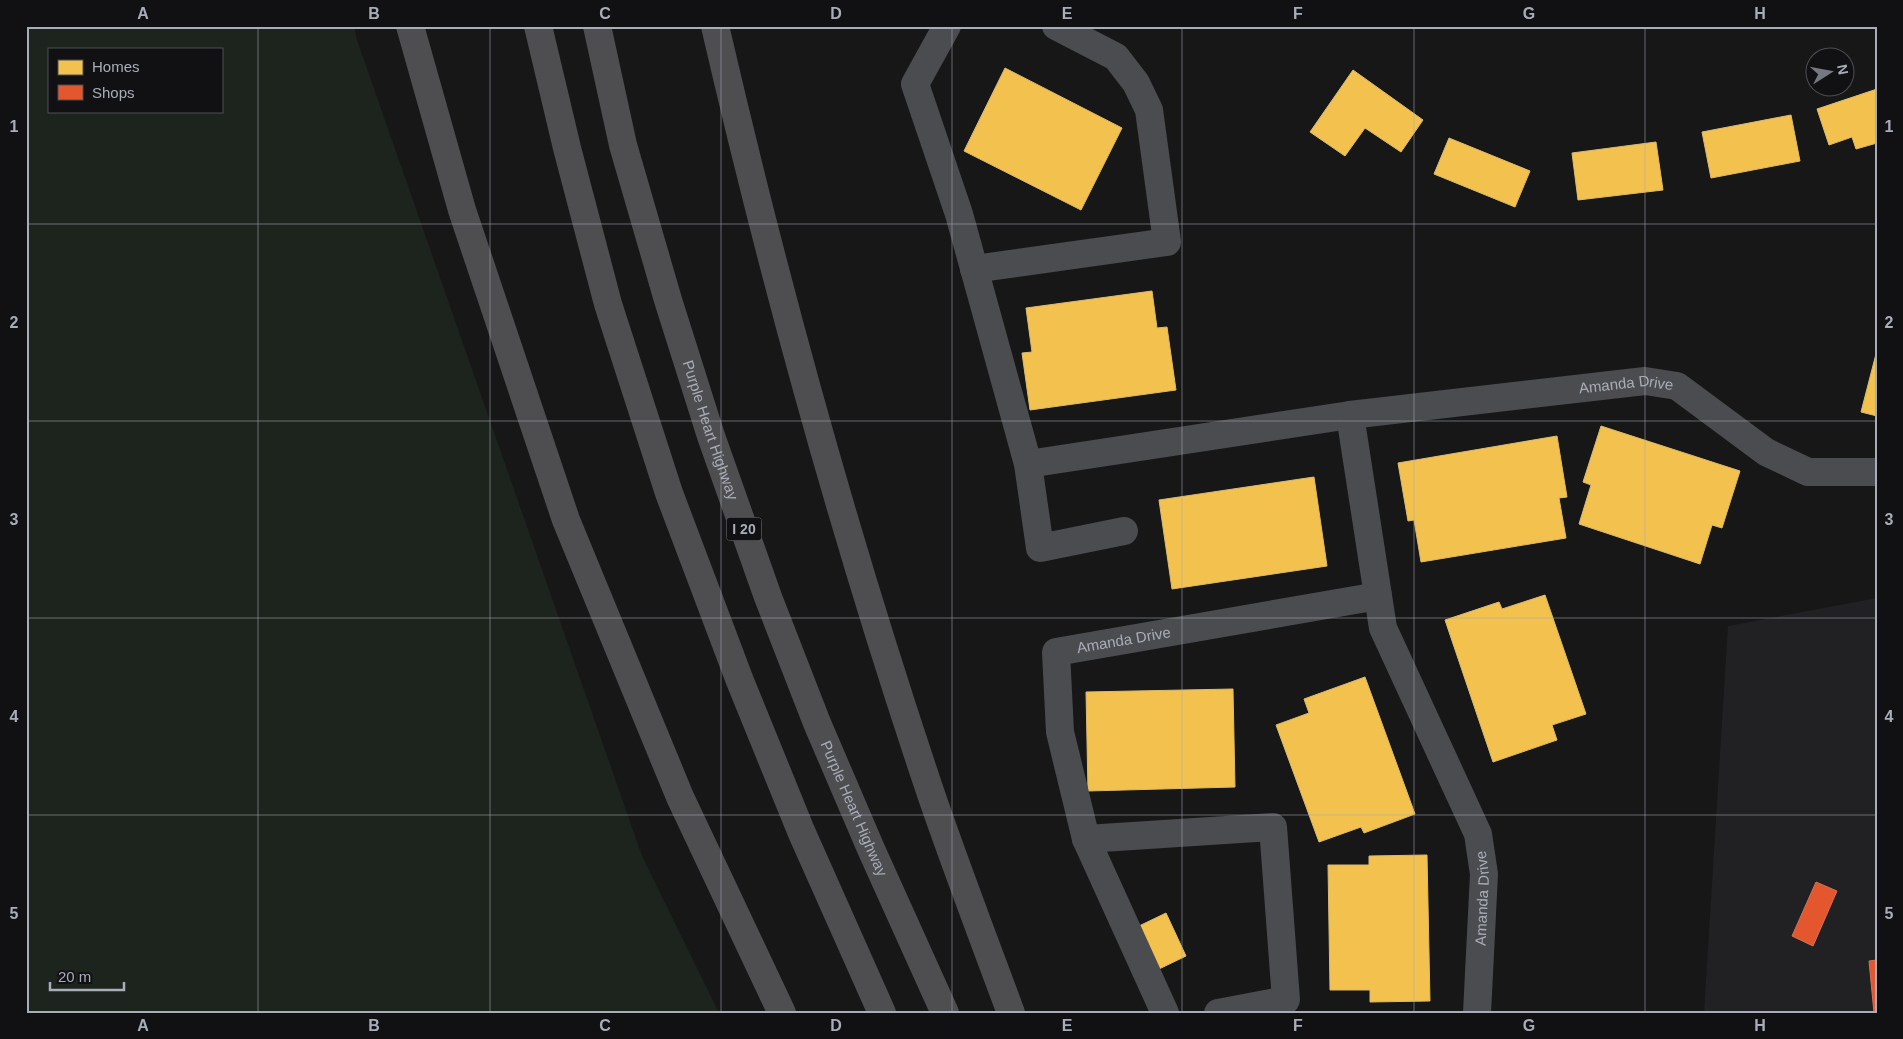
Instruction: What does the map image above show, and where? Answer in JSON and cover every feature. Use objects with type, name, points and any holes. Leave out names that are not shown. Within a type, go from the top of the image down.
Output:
[{"type":"highway","points":[[410,26],[462,210],[566,520],[680,797],[782,1013]]},
{"type":"highway","points":[[538,26],[567,148],[608,304],[669,493],[740,681],[800,831],[882,1013]]},
{"type":"highway","name":"Purple Heart Highway","points":[[597,26],[623,145],[668,300],[711,436],[755,561],[817,723],[871,849],[946,1013]]},
{"type":"highway","points":[[715,26],[742,144],[834,485],[931,794],[1011,1013]]},
{"type":"street","points":[[947,26],[915,84],[959,214],[1028,464],[1040,548],[1124,531]]},
{"type":"street","points":[[974,269],[1167,242],[1149,110],[1136,83],[1116,57],[1056,26]]},
{"type":"street","name":"Amanda Drive","points":[[1028,464],[1350,415],[1645,381],[1676,386],[1766,452],[1808,472],[1877,472]]},
{"type":"street","name":"Amanda Drive","points":[[1350,415],[1383,628],[1478,834],[1484,874],[1477,1013]]},
{"type":"street","name":"Amanda Drive","points":[[1165,1013],[1086,839],[1060,732],[1056,652],[1378,596]]},
{"type":"street","points":[[1086,839],[1273,827],[1286,1000],[1218,1013]]},
{"type":"shaded area","points":[[26,26],[354,26],[357,40],[642,856],[719,1013],[26,1013]]},
{"type":"shaded area","points":[[1877,598],[1877,1013],[1704,1013],[1728,626]]},
{"type":"building: Homes","points":[[1005,68],[1122,128],[1081,210],[964,151]]},
{"type":"building: Homes","points":[[1353,70],[1423,120],[1401,152],[1365,128],[1345,156],[1310,132]]},
{"type":"building: Homes","points":[[1877,89],[1877,143],[1856,149],[1852,137],[1829,145],[1817,109],[1850,98],[1856,98],[1856,96]]},
{"type":"building: Homes","points":[[1791,115],[1800,161],[1711,178],[1702,132]]},
{"type":"building: Homes","points":[[1449,138],[1530,171],[1515,207],[1434,174]]},
{"type":"building: Homes","points":[[1656,142],[1663,190],[1578,200],[1572,153]]},
{"type":"building: Homes","points":[[1152,291],[1157,328],[1167,327],[1176,390],[1030,410],[1022,353],[1032,352],[1026,308]]},
{"type":"building: Homes","points":[[1877,350],[1877,416],[1861,412]]},
{"type":"building: Homes","points":[[1601,426],[1740,471],[1722,528],[1712,525],[1700,564],[1579,524],[1591,485],[1583,482]]},
{"type":"building: Homes","points":[[1557,436],[1567,497],[1559,498],[1566,538],[1421,562],[1414,520],[1408,521],[1398,463]]},
{"type":"building: Homes","points":[[1314,477],[1327,566],[1172,589],[1159,500]]},
{"type":"building: Homes","points":[[1545,595],[1586,714],[1552,725],[1557,740],[1493,762],[1445,620],[1499,602],[1502,609]]},
{"type":"building: Homes","points":[[1365,677],[1415,814],[1364,833],[1361,827],[1319,842],[1276,725],[1309,713],[1304,699]]},
{"type":"building: Homes","points":[[1233,689],[1235,787],[1088,791],[1086,692]]},
{"type":"building: Homes","points":[[1427,855],[1430,1001],[1370,1002],[1370,990],[1330,990],[1328,865],[1369,865],[1369,856]]},
{"type":"building: Homes","points":[[1166,913],[1186,956],[1159,969],[1139,926]]},
{"type":"building: Shops","points":[[1816,882],[1837,891],[1813,946],[1792,936]]},
{"type":"building: Shops","points":[[1877,960],[1877,1013],[1874,1013],[1869,961]]}]
